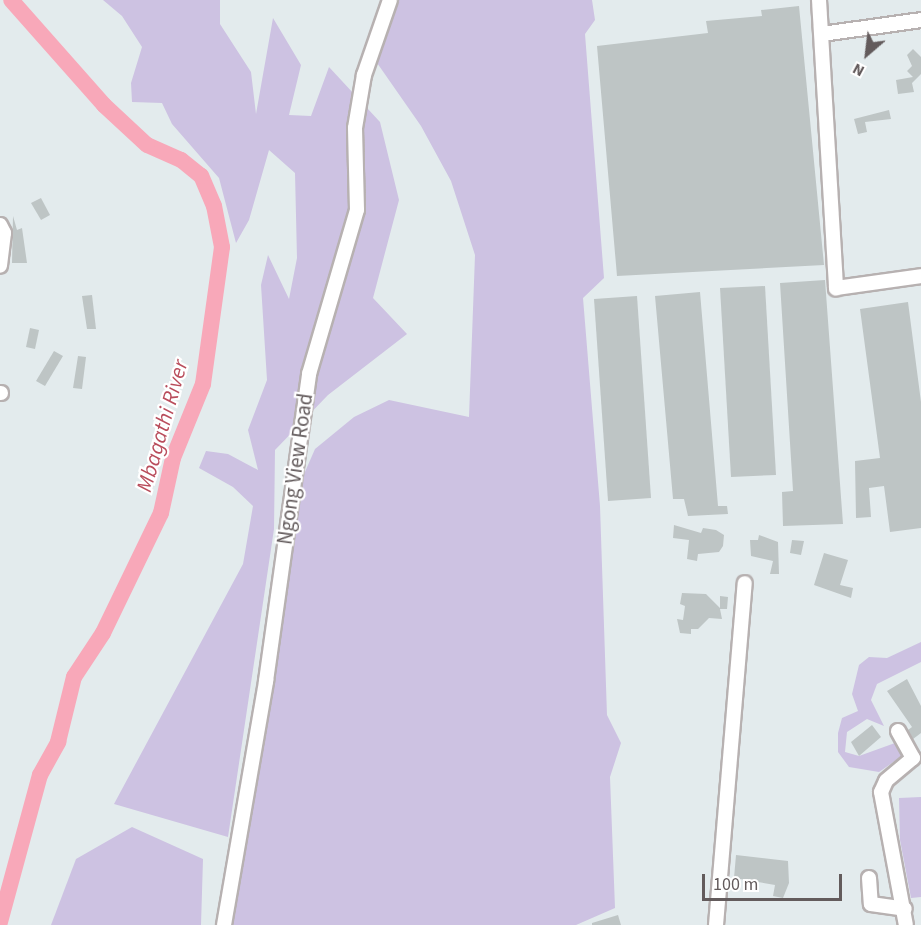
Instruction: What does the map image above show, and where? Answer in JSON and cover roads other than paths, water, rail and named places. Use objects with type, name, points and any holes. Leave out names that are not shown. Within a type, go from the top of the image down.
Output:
[{"type":"street","name":"Ngong View Road","points":[[224,925],[266,681],[309,374],[357,210],[356,128],[382,18],[390,0]]},
{"type":"street","points":[[819,0],[836,288],[921,276]]},
{"type":"street","points":[[822,34],[921,20]]},
{"type":"street","points":[[0,225],[4,233],[0,266]]},
{"type":"street","points":[[716,925],[745,583]]},
{"type":"street","points":[[898,731],[913,758],[886,782],[881,792],[906,925]]},
{"type":"street","points":[[868,878],[871,904],[904,909]]},
{"type":"waterway","name":"Mbagathi River","points":[[0,922],[40,775],[58,742],[74,677],[103,633],[161,513],[173,458],[203,384],[222,247],[214,206],[201,176],[181,160],[147,145],[104,105],[11,0]]}]
